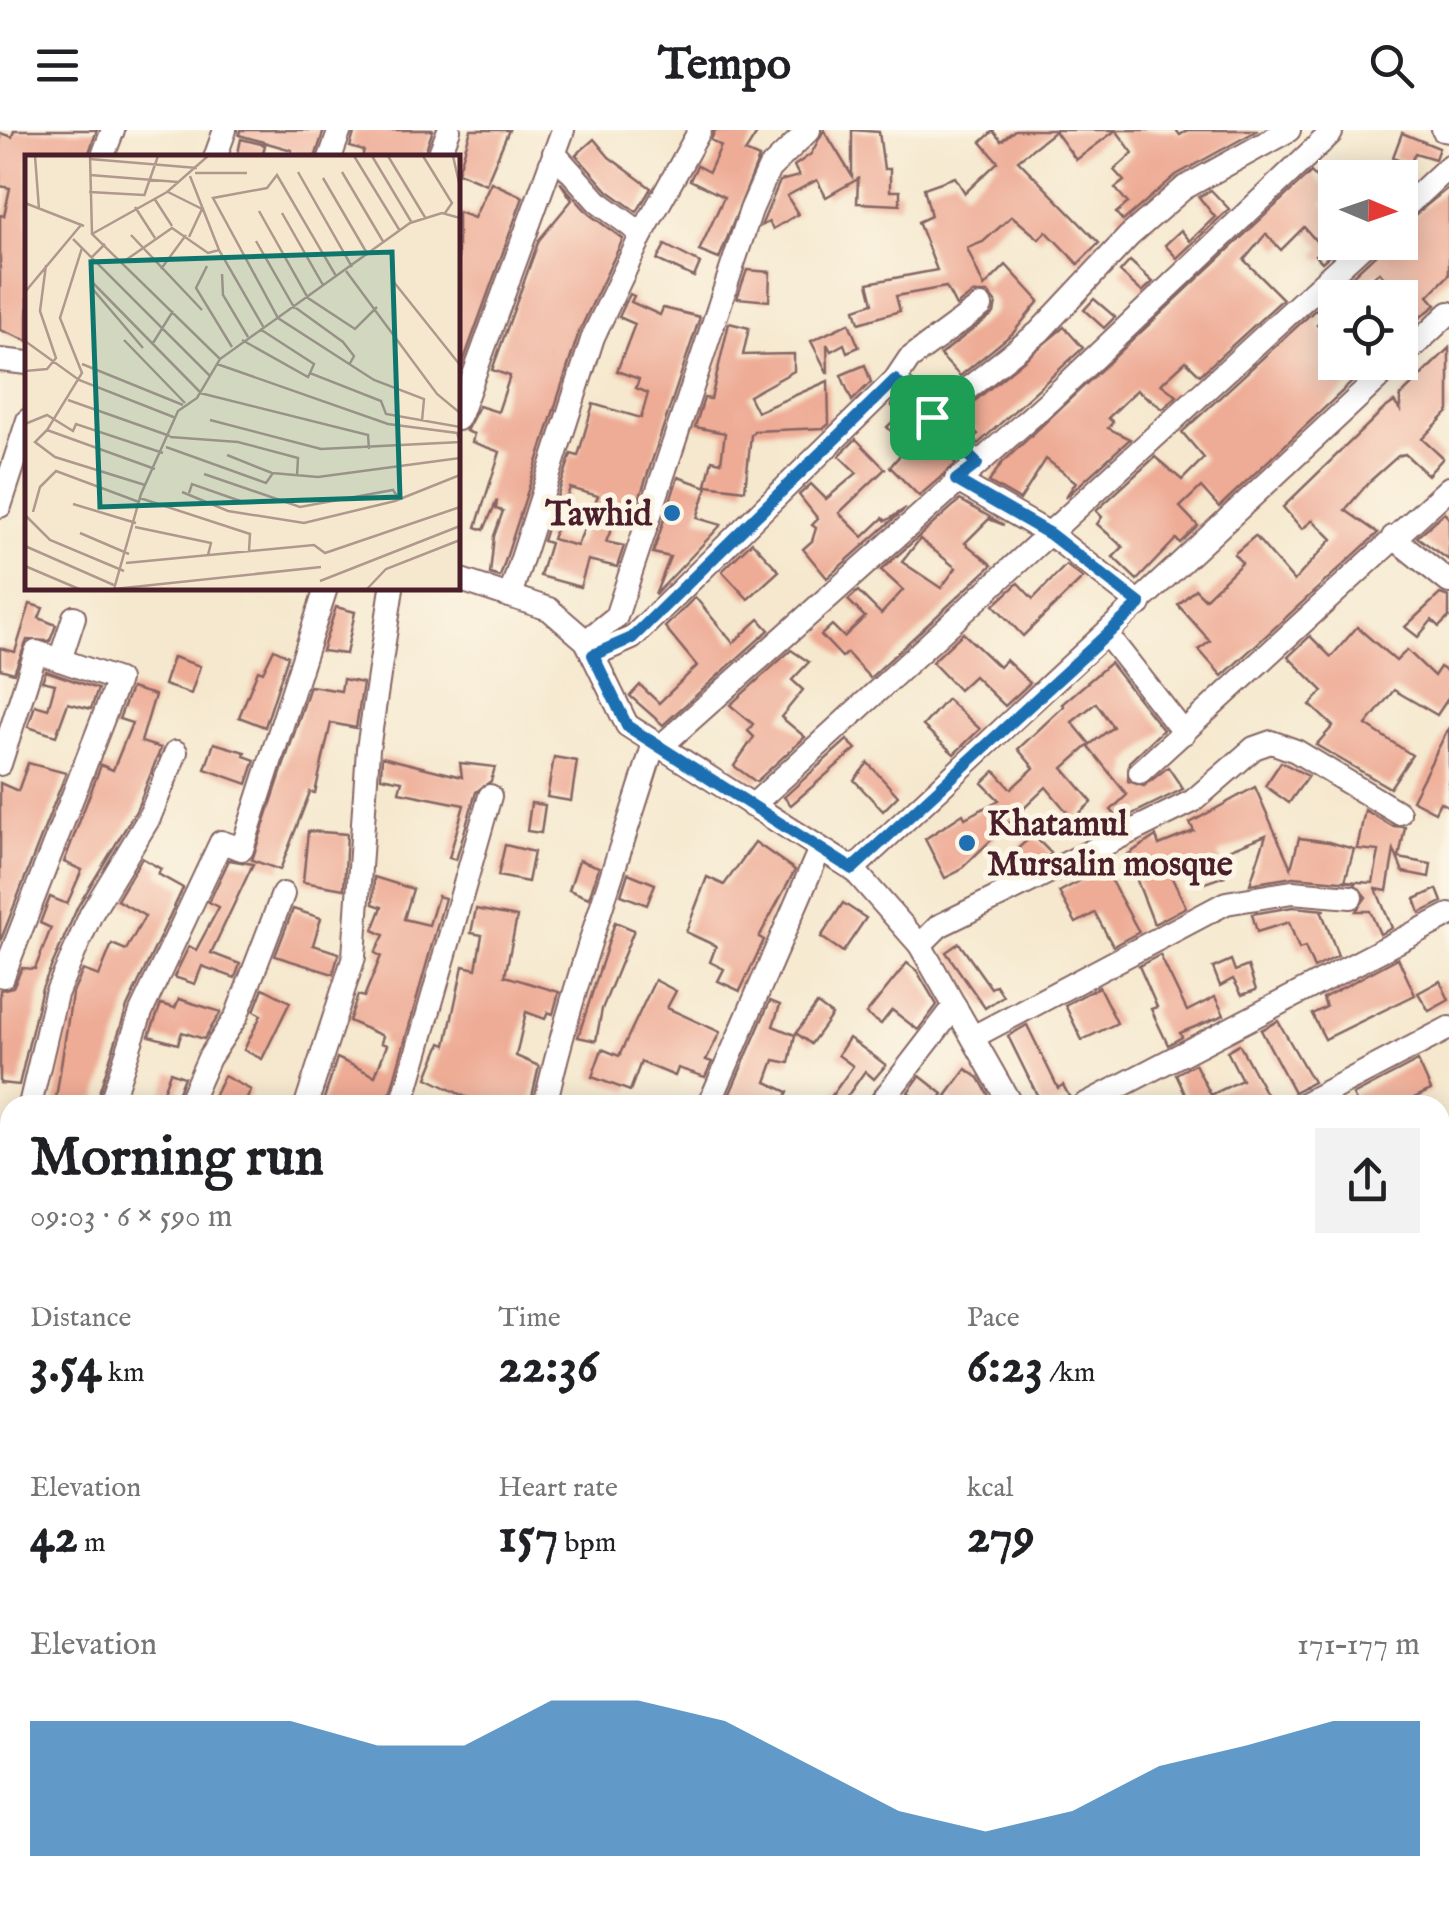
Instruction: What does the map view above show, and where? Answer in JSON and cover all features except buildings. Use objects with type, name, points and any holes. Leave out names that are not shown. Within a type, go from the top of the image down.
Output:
[{"type":"street","points":[[103,155],[113,130]]},
{"type":"street","points":[[216,155],[225,130]]},
{"type":"street","points":[[331,155],[340,130]]},
{"type":"street","points":[[439,155],[448,130]]},
{"type":"street","points":[[460,413],[564,130]]},
{"type":"street","points":[[510,596],[593,338],[642,234],[700,130]]},
{"type":"street","points":[[589,648],[616,617],[728,271],[757,196],[769,169],[809,130]]},
{"type":"street","points":[[932,417],[1039,332],[1116,249],[1184,188],[1289,130]]},
{"type":"street","points":[[547,1095],[567,1010],[657,744],[1122,333],[1334,131]]},
{"type":"street","points":[[554,153],[598,202],[642,234]]},
{"type":"street","points":[[1418,195],[1449,166]]},
{"type":"street","points":[[752,806],[1348,260]]},
{"type":"street","points":[[589,648],[632,638],[895,380],[909,359],[981,306]]},
{"type":"street","points":[[1418,344],[1446,320]]},
{"type":"street","points":[[895,380],[977,464]]},
{"type":"street","points":[[852,869],[1108,636],[1378,380]]},
{"type":"street","points":[[0,506],[25,429]]},
{"type":"street","points":[[956,480],[1050,534],[1140,604]]},
{"type":"street","points":[[1140,772],[1449,488]]},
{"type":"street","points":[[1393,537],[1449,582]]},
{"type":"street","points":[[460,580],[549,609],[589,648],[627,726],[852,869],[920,945],[1005,1095]]},
{"type":"street","points":[[113,1095],[141,1012],[221,842],[242,849],[325,590]]},
{"type":"street","points":[[309,1095],[354,958],[368,749],[392,590]]},
{"type":"street","points":[[60,660],[74,617]]},
{"type":"street","points":[[1108,636],[1184,733]]},
{"type":"street","points":[[0,764],[36,652],[118,680],[3,976]]},
{"type":"street","points":[[920,945],[939,926],[1193,801],[1254,748],[1271,742],[1296,750],[1399,812]]},
{"type":"street","points":[[32,1095],[56,994],[91,914],[149,818],[176,752]]},
{"type":"street","points":[[405,1095],[490,796]]},
{"type":"street","points":[[714,1095],[819,850]]},
{"type":"street","points":[[973,1037],[1226,903],[1292,892],[1351,897]]},
{"type":"street","points":[[192,1095],[208,1058],[236,1017],[283,894]]},
{"type":"street","points":[[1103,1095],[1449,915]]},
{"type":"street","points":[[887,1095],[955,1006]]},
{"type":"street","points":[[1321,1095],[1449,1028]]},
{"type":"place","name":"Tawhid","points":[[672,513]]},
{"type":"place","name":"Khatamul Mursalin mosque","points":[[967,843]]},
{"type":"route","points":[[895,380],[932,417],[977,464],[956,480],[1050,534],[1140,604],[852,869],[627,726],[593,655],[632,638],[895,380]]}]
